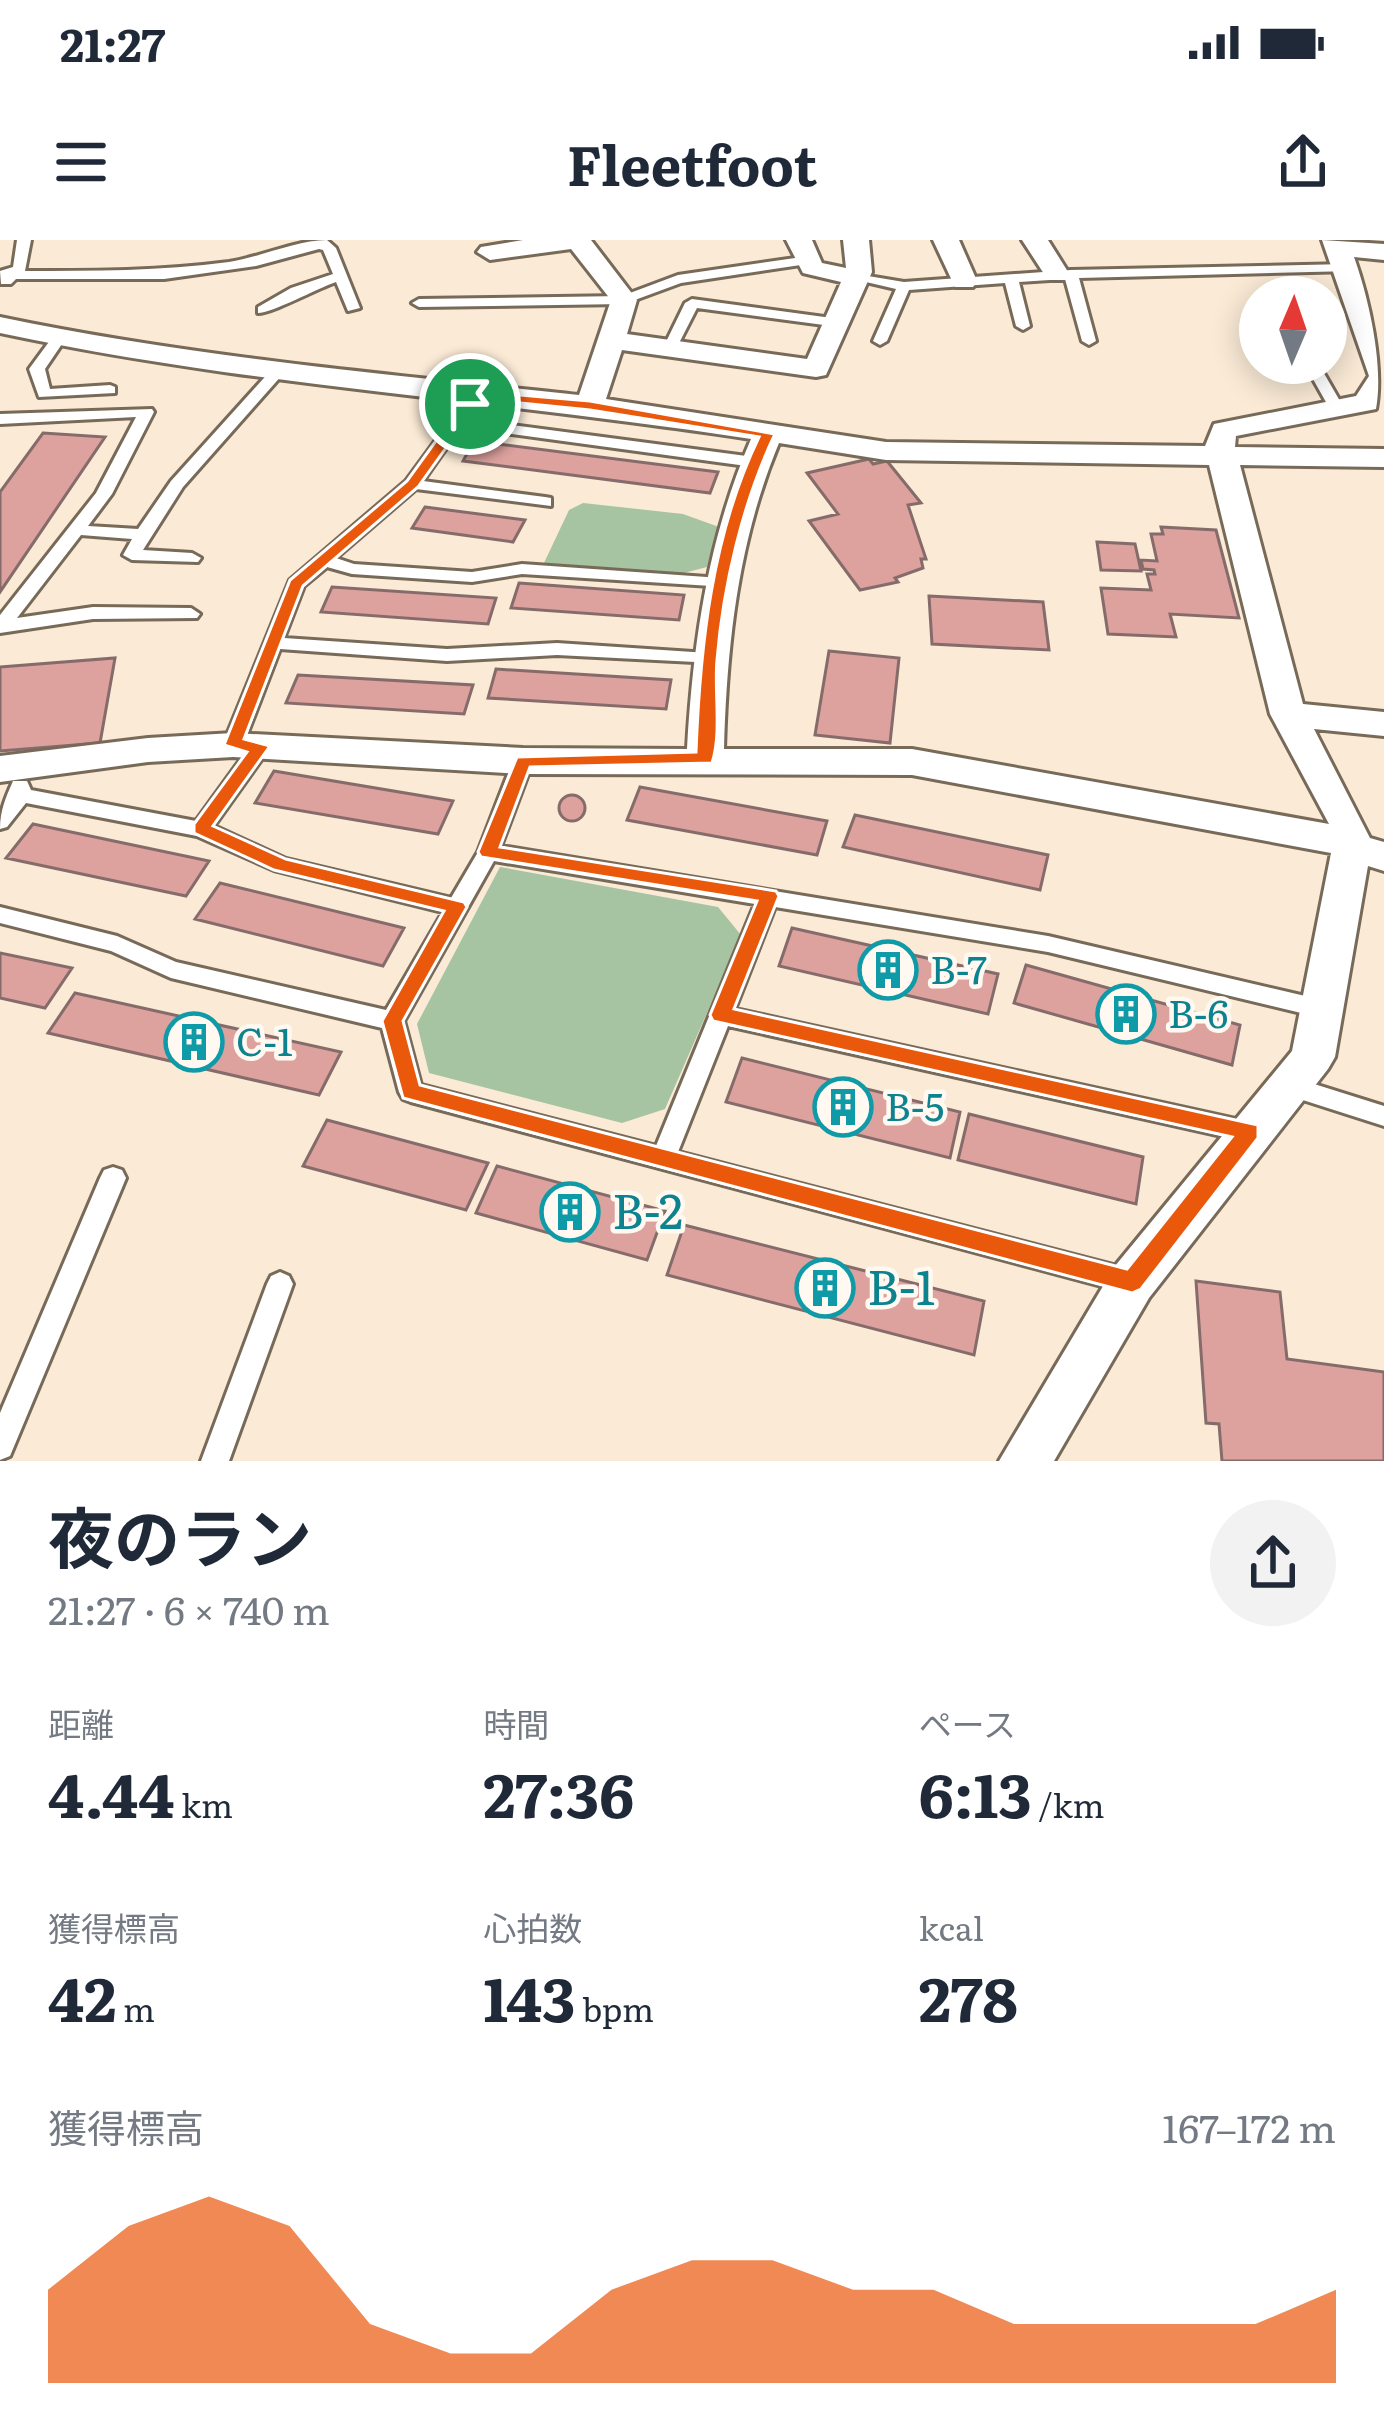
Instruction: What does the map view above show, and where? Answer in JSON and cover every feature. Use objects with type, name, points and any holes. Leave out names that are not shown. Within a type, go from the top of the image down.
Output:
[{"type":"street","points":[[490,252],[578,240],[624,301],[590,405]]},
{"type":"street","points":[[610,341],[815,369],[856,278],[861,259],[856,240]]},
{"type":"street","points":[[946,240],[964,281]]},
{"type":"street","points":[[1035,240],[1064,274]]},
{"type":"street","points":[[804,250],[812,268],[856,278]]},
{"type":"street","points":[[1368,851],[1349,826],[1288,714],[1219,455],[1224,430],[1366,404],[1383,376],[1341,252],[1384,252]]},
{"type":"street","points":[[0,326],[278,371],[590,405],[761,448],[1384,458]]},
{"type":"street","points":[[705,758],[709,659],[721,583],[761,448]]},
{"type":"street","points":[[1288,714],[1384,724]]},
{"type":"street","points":[[14,777],[148,749],[247,745],[523,761],[705,758],[912,763],[1368,851]]},
{"type":"street","points":[[1029,1460],[1132,1282],[1250,1132],[1292,1088],[1312,1057],[1318,1009],[1368,851]]},
{"type":"lane","points":[[0,287],[7,274],[20,268],[24,240]]},
{"type":"lane","points":[[7,274],[164,275],[256,262],[320,242],[329,248],[353,308]]},
{"type":"lane","points":[[419,303],[624,301],[678,279],[804,250]]},
{"type":"lane","points":[[856,278],[904,286],[1341,252]]},
{"type":"lane","points":[[1064,274],[1089,341]]},
{"type":"lane","points":[[263,310],[296,291],[338,277]]},
{"type":"lane","points":[[1011,278],[1023,326]]},
{"type":"lane","points":[[880,341],[904,286]]},
{"type":"lane","points":[[671,346],[692,303],[839,323]]},
{"type":"lane","points":[[58,338],[37,369],[44,394],[110,391]]},
{"type":"lane","points":[[192,557],[132,555],[177,484],[278,371]]},
{"type":"lane","points":[[1323,384],[1336,408]]},
{"type":"lane","points":[[201,829],[247,745],[273,643],[296,584],[412,484],[477,394]]},
{"type":"lane","points":[[0,418],[146,412],[104,494],[0,627]]},
{"type":"lane","points":[[457,422],[761,448]]},
{"type":"lane","points":[[412,484],[545,502]]},
{"type":"lane","points":[[79,530],[143,536]]},
{"type":"lane","points":[[324,560],[352,569],[472,578],[522,569],[721,583]]},
{"type":"lane","points":[[0,627],[93,614],[191,614]]},
{"type":"lane","points":[[273,643],[447,655],[556,649],[709,659]]},
{"type":"lane","points":[[523,761],[488,852],[392,1021],[410,1092],[1132,1282]]},
{"type":"lane","points":[[0,822],[14,777],[201,829],[281,865],[457,907]]},
{"type":"lane","points":[[488,852],[1048,944],[1318,1009]]},
{"type":"lane","points":[[663,1158],[769,896]]},
{"type":"lane","points":[[0,915],[117,944],[171,969],[392,1021]]},
{"type":"lane","points":[[721,1015],[1250,1132]]},
{"type":"lane","points":[[1292,1088],[1384,1116]]},
{"type":"lane","points":[[0,1446],[113,1178]]},
{"type":"lane","points":[[215,1461],[280,1284]]},
{"type":"green space","points":[[583,503],[683,514],[719,527],[707,567],[680,574],[544,563],[569,510]]},
{"type":"green space","points":[[500,867],[718,907],[741,935],[665,1109],[622,1123],[429,1073],[417,1024]]},
{"type":"building","points":[[43,433],[105,437],[0,592],[0,492]]},
{"type":"building","points":[[474,441],[718,472],[710,493],[463,461]]},
{"type":"building","points":[[869,459],[873,464],[887,461],[921,503],[908,505],[926,559],[921,559],[923,568],[895,578],[898,582],[860,590],[809,521],[838,514],[807,473]]},
{"type":"building","points":[[425,507],[525,520],[513,542],[412,528]]},
{"type":"building","points":[[1161,527],[1216,530],[1239,618],[1170,614],[1176,637],[1108,634],[1101,588],[1151,590],[1147,574],[1155,574],[1154,570],[1143,569],[1141,560],[1157,561],[1151,534],[1163,534]]},
{"type":"building","points":[[1097,542],[1135,544],[1141,571],[1101,570]]},
{"type":"building","points":[[519,583],[684,595],[679,620],[511,608]]},
{"type":"building","points":[[332,587],[496,598],[488,624],[321,612]]},
{"type":"building","points":[[929,596],[1043,602],[1049,650],[932,644]]},
{"type":"building","points":[[829,651],[899,658],[890,743],[815,735]]},
{"type":"building","points":[[115,658],[100,743],[0,751],[0,667]]},
{"type":"building","points":[[496,669],[671,680],[666,709],[488,698]]},
{"type":"building","points":[[298,675],[473,685],[464,714],[286,703]]},
{"type":"building","points":[[274,771],[453,801],[438,834],[255,803]]},
{"type":"building","points":[[640,787],[827,821],[817,855],[627,820]]},
{"type":"building","points":[[572,795],[582,798],[582,818],[572,821],[562,818],[559,808],[562,798]]},
{"type":"building","points":[[855,815],[1048,855],[1040,890],[843,847]]},
{"type":"building","points":[[33,824],[209,861],[186,896],[6,858]]},
{"type":"building","points":[[220,883],[404,928],[383,966],[195,919]]},
{"type":"building","name":"B-7","points":[[792,928],[998,974],[988,1014],[779,966]]},
{"type":"building","points":[[0,953],[72,968],[45,1008],[0,998]]},
{"type":"building","name":"B-6","points":[[1026,965],[1240,1025],[1232,1065],[1014,1003]]},
{"type":"building","name":"C-1","points":[[75,993],[341,1052],[319,1095],[48,1033]]},
{"type":"building","name":"B-5","points":[[742,1058],[960,1112],[950,1158],[726,1102]]},
{"type":"building","points":[[969,1114],[1143,1157],[1136,1204],[958,1160]]},
{"type":"building","points":[[327,1120],[488,1163],[466,1210],[303,1166]]},
{"type":"building","name":"B-2","points":[[497,1166],[665,1211],[647,1260],[476,1213]]},
{"type":"building","name":"B-1","points":[[684,1225],[984,1301],[974,1355],[667,1275]]},
{"type":"building","points":[[1196,1281],[1280,1292],[1287,1359],[1384,1372],[1384,1461],[1222,1461],[1219,1424],[1206,1423]]},
{"type":"place","name":"B-7","points":[[888,970]]},
{"type":"place","name":"B-6","points":[[1126,1014]]},
{"type":"place","name":"C-1","points":[[194,1042]]},
{"type":"place","name":"B-5","points":[[843,1107]]},
{"type":"place","name":"B-2","points":[[570,1212]]},
{"type":"place","name":"B-1","points":[[825,1288]]},
{"type":"route","points":[[477,394],[590,405],[768,434],[754,462],[721,583],[709,659],[705,758],[523,761],[488,852],[769,896],[721,1015],[1250,1132],[1132,1282],[410,1092],[392,1021],[457,907],[281,865],[201,829],[261,746],[233,745],[296,584],[412,484],[470,404],[477,394]]}]
